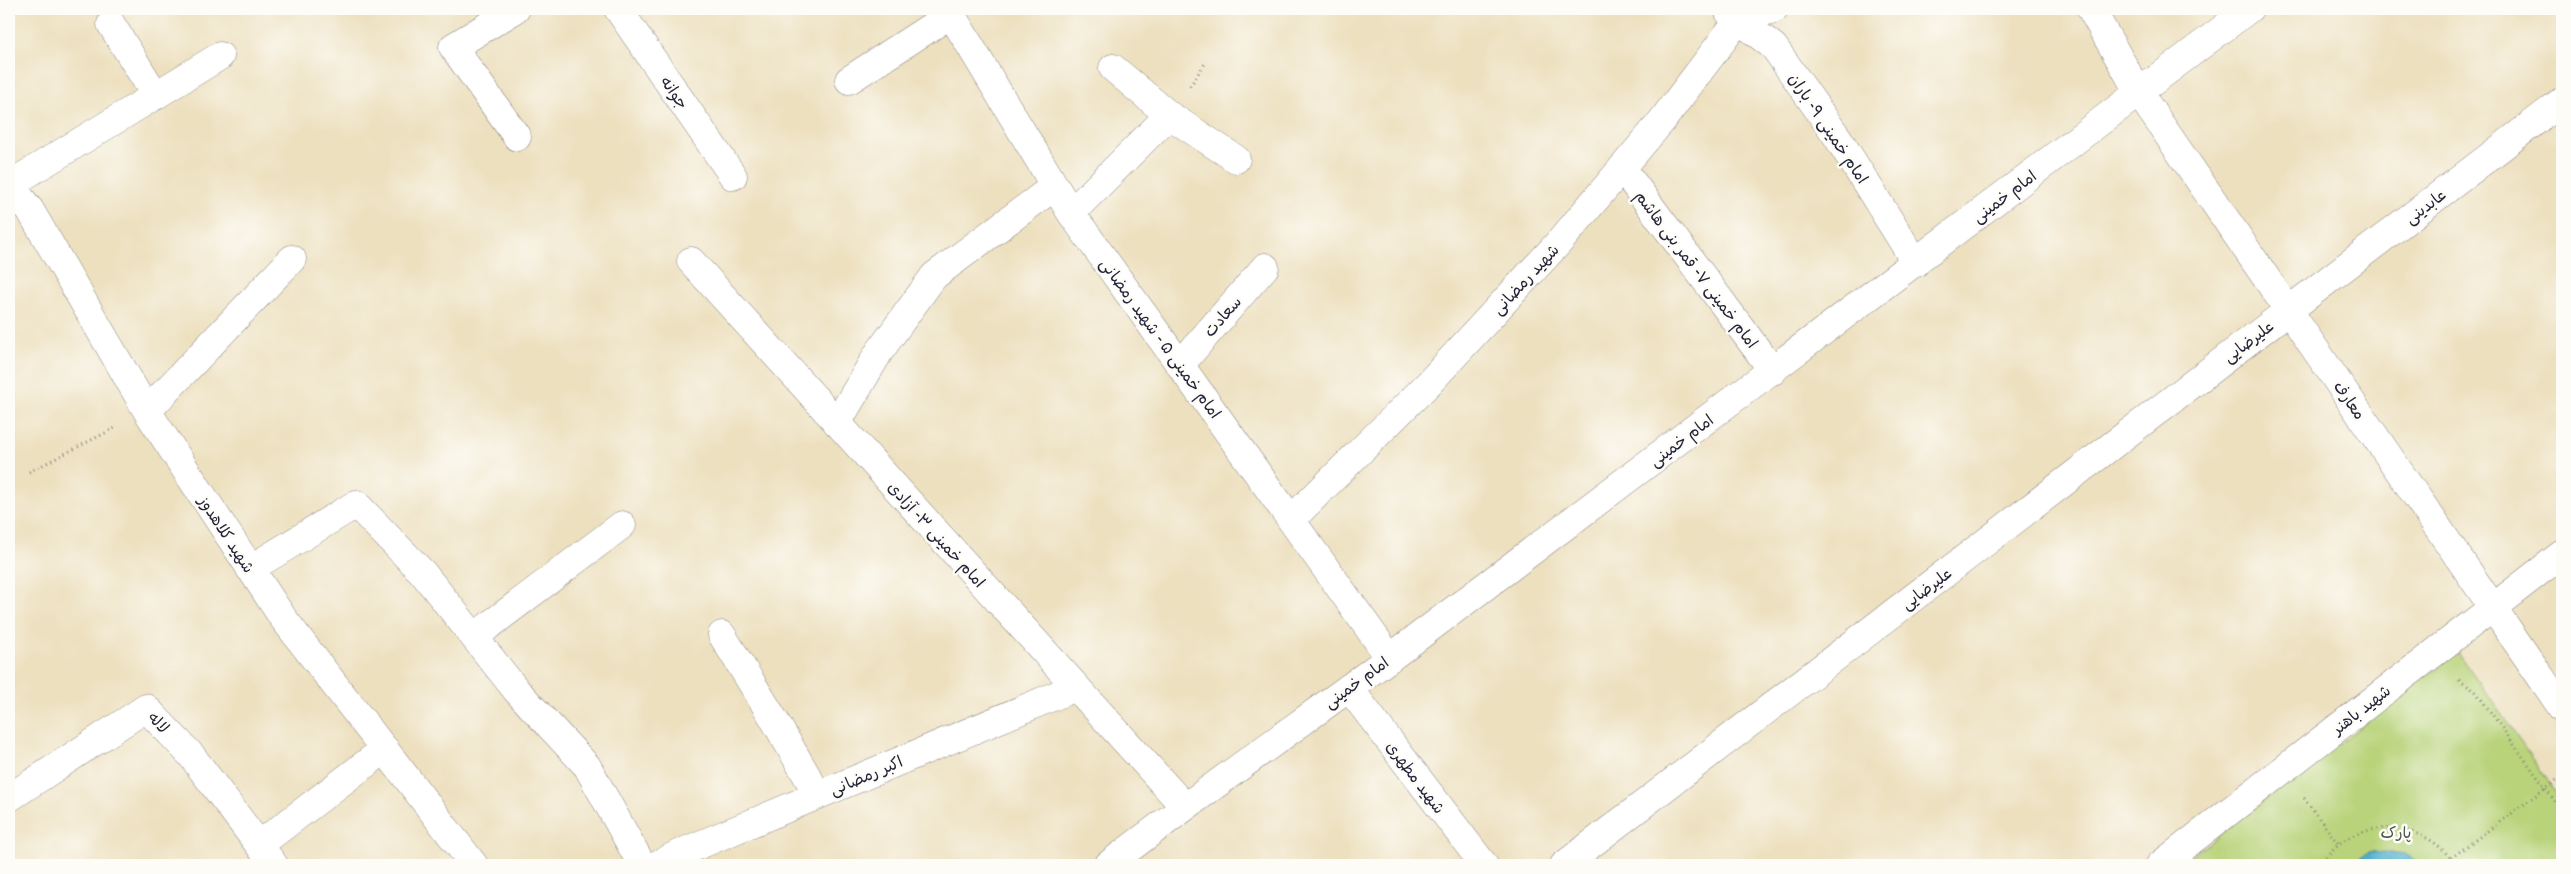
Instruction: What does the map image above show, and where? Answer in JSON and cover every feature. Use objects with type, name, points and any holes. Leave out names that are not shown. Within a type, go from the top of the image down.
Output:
[{"type":"street","points":[[516,9],[453,47],[517,137]]},
{"type":"street","name":"جوانه","points":[[618,9],[733,176]]},
{"type":"street","points":[[1732,14],[1774,9]]},
{"type":"street","name":"معارف","points":[[2091,9],[2139,93],[2562,708]]},
{"type":"street","name":"امام خمینی","points":[[1108,865],[1184,806],[1390,658],[1773,371],[2249,9]]},
{"type":"street","points":[[848,80],[949,11]]},
{"type":"street","name":"امام خمینی ۵ - شهید رمضانی","points":[[949,11],[1071,213],[1390,658]]},
{"type":"street","name":"شهید رمضانی","points":[[1291,520],[1429,383],[1562,239],[1661,122],[1732,14]]},
{"type":"street","name":"امام خمینی ۹- باران","points":[[1732,14],[1774,47],[1838,138],[1916,263]]},
{"type":"street","points":[[111,24],[156,96]]},
{"type":"street","points":[[9,184],[220,56]]},
{"type":"street","points":[[1113,68],[1169,115],[1236,159]]},
{"type":"street","name":"عابدینی","points":[[2289,310],[2562,101]]},
{"type":"street","points":[[1071,213],[1169,115]]},
{"type":"street","name":"امام خمینی ۷- قمر بنی هاشم","points":[[1622,168],[1773,371]]},
{"type":"street","name":"شهید کلاهدوز","points":[[9,184],[30,210],[147,412],[283,618],[474,865]]},
{"type":"street","points":[[836,423],[879,352],[934,276],[1055,186]]},
{"type":"street","points":[[147,412],[292,259]]},
{"type":"street","name":"امام خمینی ۳- آزادی","points":[[691,262],[1184,806]]},
{"type":"street","name":"سعادت","points":[[1180,365],[1265,267]]},
{"type":"street","name":"علیرضایی","points":[[1564,865],[2289,310]]},
{"type":"street","points":[[250,569],[356,504],[423,573],[517,691],[587,766],[642,865]]},
{"type":"street","points":[[474,636],[622,525]]},
{"type":"street","name":"شهید باهنر","points":[[2160,865],[2562,554]]},
{"type":"street","points":[[722,635],[818,795]]},
{"type":"street","name":"اکبر رمضانی","points":[[657,865],[678,854],[1076,687]]},
{"type":"street","name":"شهید مطهری","points":[[1349,688],[1484,865]]},
{"type":"street","name":"لاله","points":[[9,798],[146,708],[191,756],[266,855]]},
{"type":"street","points":[[266,855],[385,749]]},
{"type":"path","points":[[29,472],[147,412]]},
{"type":"path","points":[[2457,679],[2476,692],[2562,811]]},
{"type":"path","points":[[2283,769],[2339,845]]},
{"type":"path","points":[[2451,858],[2547,789],[2562,776]]},
{"type":"path","points":[[2320,865],[2331,851],[2351,836],[2378,828],[2405,829],[2431,840],[2451,858],[2454,865]]},
{"type":"green space","name":"پارک","points":[[2458,652],[2562,802],[2562,865],[2180,865]]},
{"type":"water","points":[[2387,852],[2404,855],[2421,865],[2348,865],[2369,853]]}]
